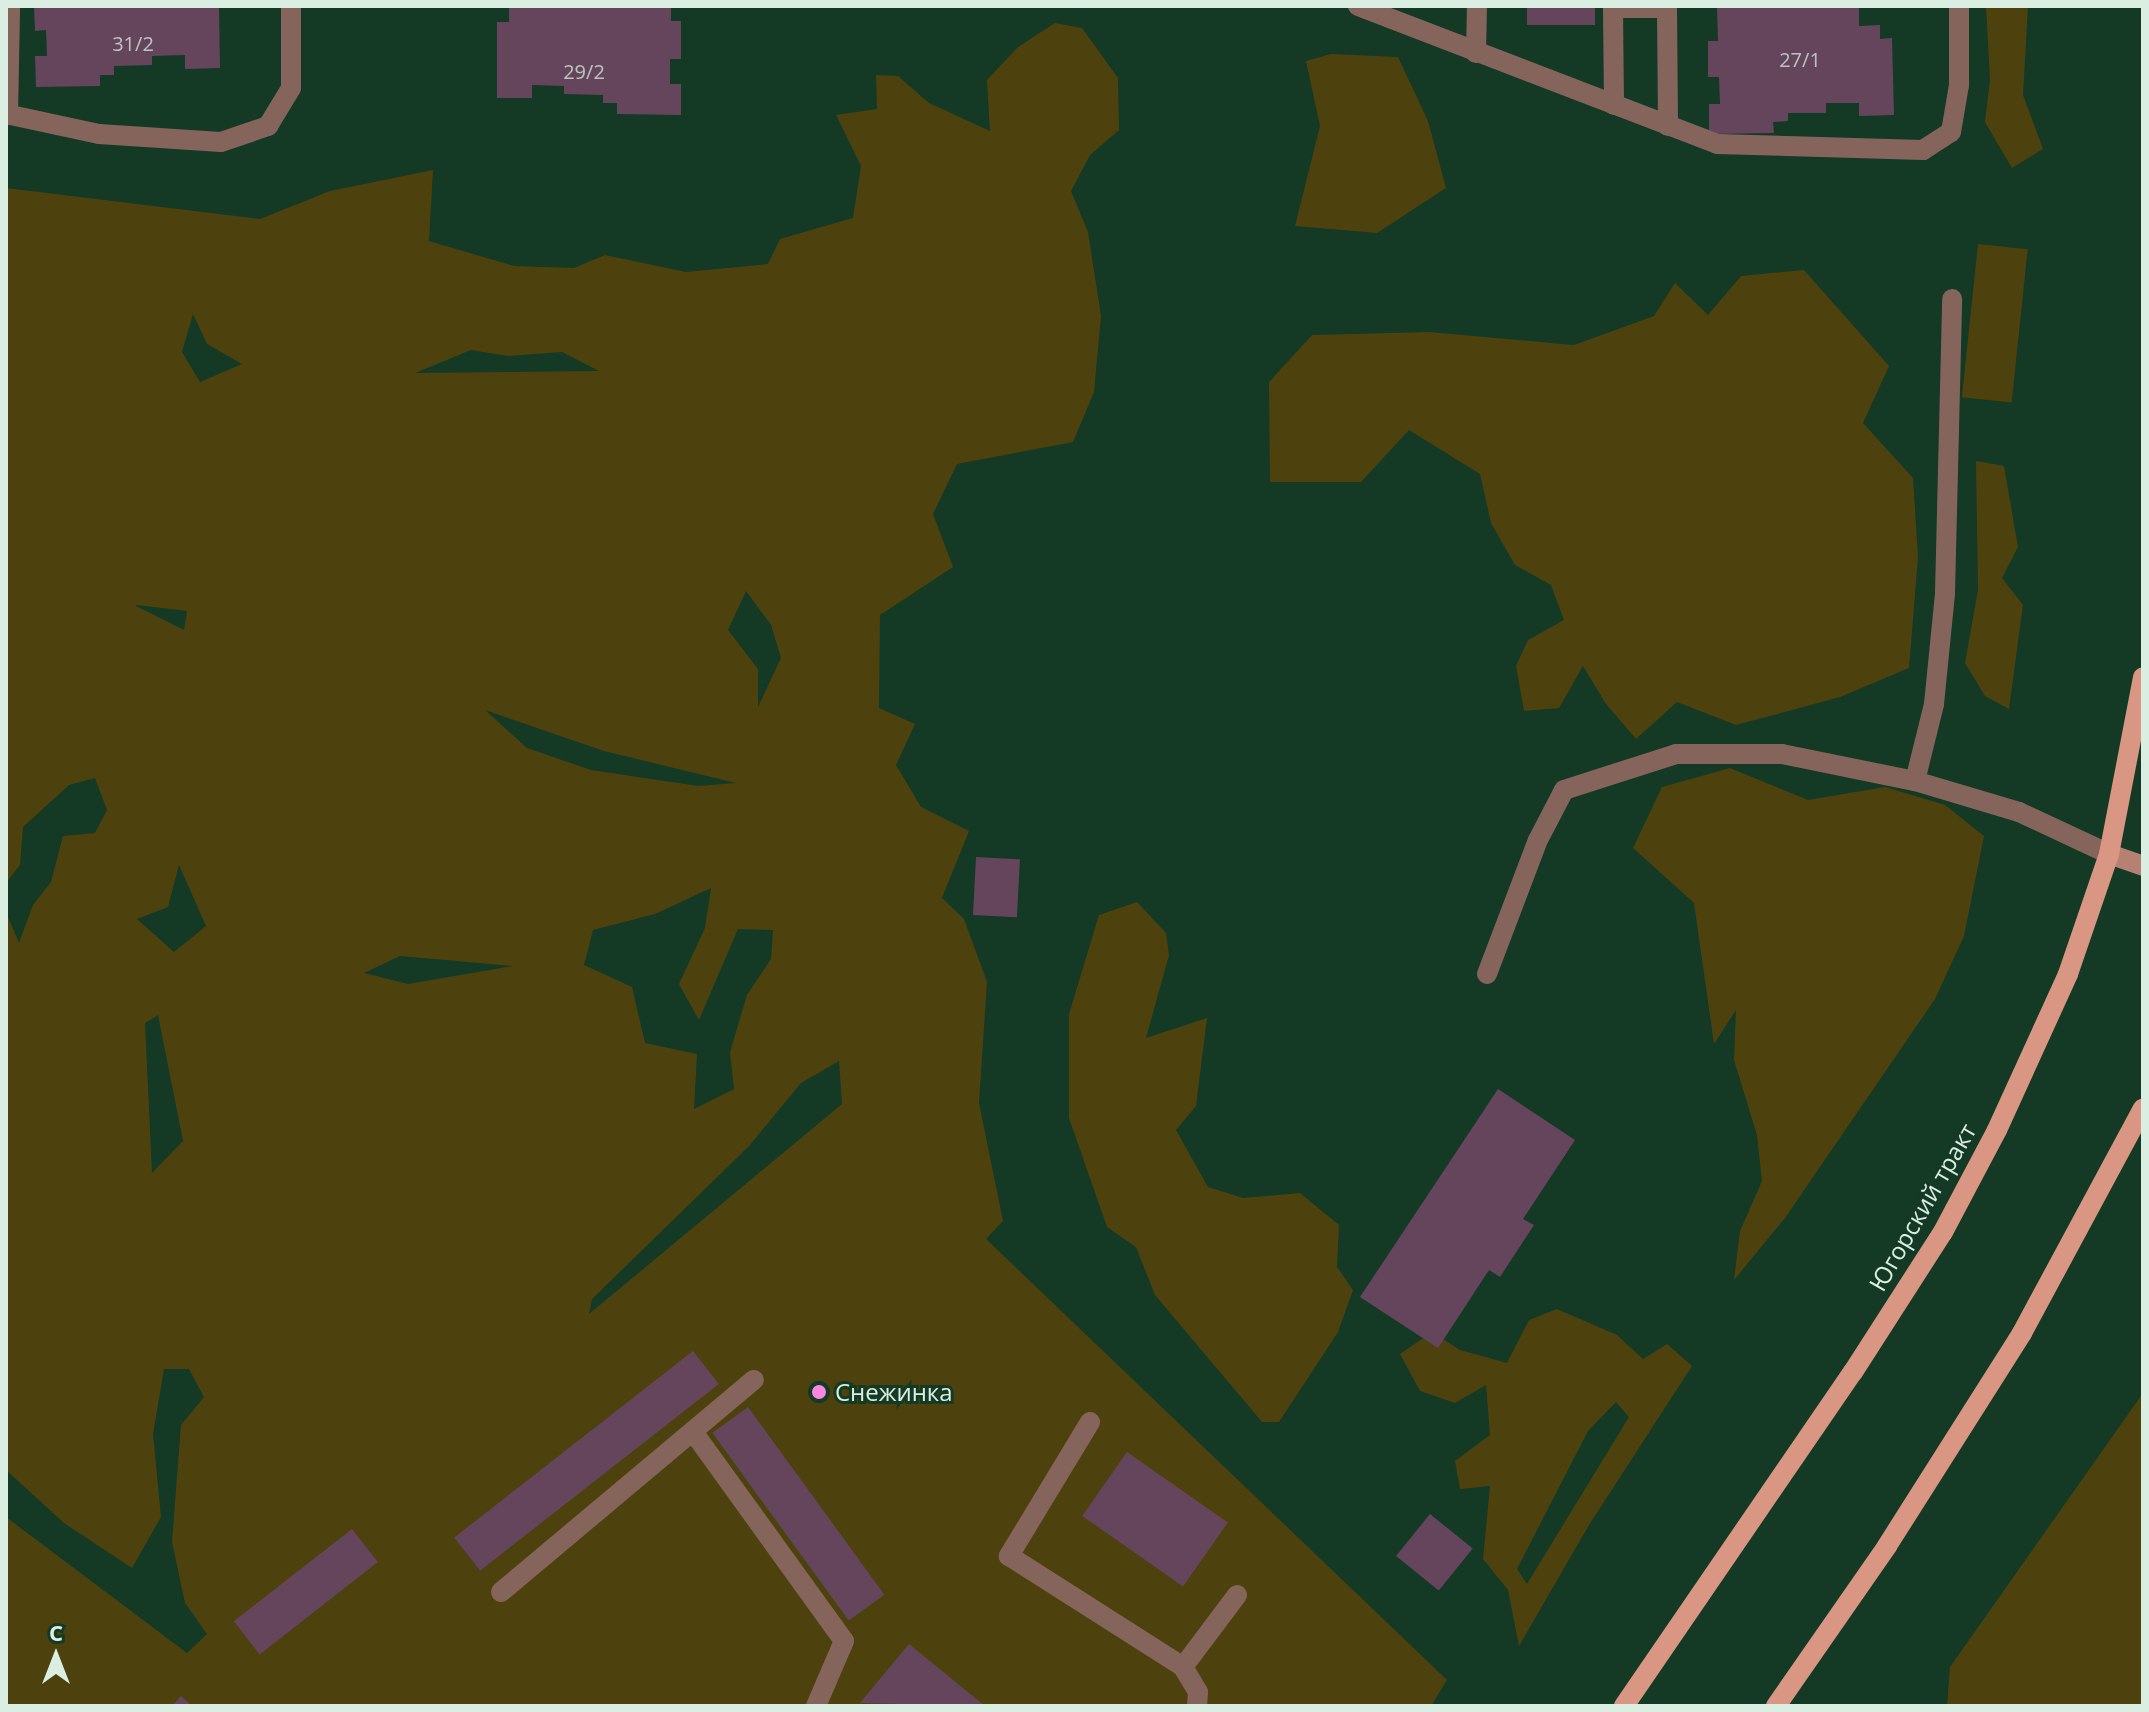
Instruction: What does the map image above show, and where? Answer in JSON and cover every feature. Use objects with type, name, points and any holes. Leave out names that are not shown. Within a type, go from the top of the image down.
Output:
[{"type":"main road","name":"Югорский тракт","points":[[1624,1706],[1943,1232],[2055,1004],[2109,854],[2143,677]]},
{"type":"main road","points":[[2109,854],[2143,866]]},
{"type":"main road","points":[[1776,1706],[1887,1546],[2022,1333],[2143,1108]]},
{"type":"lane","points":[[10,6],[7,114],[99,134],[221,142],[268,126],[291,88],[291,6]]},
{"type":"lane","points":[[1358,6],[1404,15],[1476,53],[1717,144],[1923,150],[1951,132],[1959,85],[1959,6]]},
{"type":"lane","points":[[1476,53],[1477,6]]},
{"type":"lane","points":[[1614,105],[1613,8],[1667,8],[1668,126]]},
{"type":"lane","points":[[1915,781],[1934,704],[1945,593],[1952,299]]},
{"type":"lane","points":[[1487,974],[1538,840],[1564,790],[1676,754],[1782,754],[1915,781],[2019,812],[2109,854]]},
{"type":"lane","points":[[501,1592],[754,1380]]},
{"type":"lane","points":[[1090,1422],[1009,1556],[1183,1667],[1198,1692],[1197,1706]]},
{"type":"lane","points":[[694,1433],[844,1641],[816,1706]]},
{"type":"lane","points":[[1183,1667],[1237,1595]]},
{"type":"shaded area","points":[[1986,6],[2028,6],[2023,95],[2043,149],[2012,168],[1985,122],[1990,80]]},
{"type":"shaded area","points":[[1055,23],[1082,28],[1118,78],[1119,130],[1090,155],[1071,191],[1088,232],[1101,316],[1094,392],[1073,442],[957,464],[933,514],[953,567],[880,615],[879,708],[915,724],[896,765],[921,807],[969,831],[942,898],[964,919],[987,982],[979,1103],[1003,1221],[986,1239],[1447,1680],[1431,1706],[6,1706],[6,1517],[187,1653],[207,1634],[185,1603],[172,1542],[181,1425],[204,1397],[189,1369],[164,1369],[153,1434],[161,1517],[132,1568],[64,1523],[6,1470],[6,912],[19,943],[33,905],[51,882],[63,836],[95,833],[107,810],[95,778],[69,785],[23,827],[20,865],[6,883],[6,188],[260,219],[330,191],[433,170],[429,241],[514,266],[574,268],[605,255],[686,272],[768,264],[780,239],[853,218],[861,166],[836,115],[877,109],[876,75],[898,76],[929,103],[990,131],[987,80],[1018,47]],"holes":[[[193,314],[207,344],[242,364],[200,382],[182,352]],[[471,350],[508,356],[562,352],[599,371],[415,373]],[[746,591],[771,625],[781,658],[758,707],[758,669],[728,630]],[[136,606],[187,611],[184,630]],[[485,710],[604,751],[736,783],[698,786],[591,770],[527,748]],[[179,865],[206,926],[174,952],[137,919],[168,907]],[[711,888],[705,928],[679,984],[699,1020],[738,929],[773,930],[771,959],[747,995],[730,1052],[734,1089],[694,1109],[697,1054],[645,1043],[632,987],[584,965],[593,930],[655,914]],[[400,956],[513,966],[408,984],[364,973]],[[158,1015],[183,1141],[152,1173],[145,1023]],[[839,1061],[842,1104],[589,1314],[592,1299],[749,1146],[801,1083]]]},
{"type":"shaded area","points":[[1331,54],[1398,57],[1428,121],[1446,188],[1377,233],[1295,226],[1320,126],[1306,61]]},
{"type":"shaded area","points":[[1978,244],[2028,249],[2012,402],[1962,397]]},
{"type":"shaded area","points":[[1804,270],[1889,366],[1863,423],[1913,478],[1918,557],[1909,668],[1840,697],[1736,725],[1677,702],[1636,739],[1606,704],[1583,666],[1559,708],[1524,711],[1516,666],[1528,640],[1564,620],[1551,585],[1515,565],[1491,523],[1480,474],[1409,430],[1361,482],[1270,482],[1269,382],[1312,335],[1429,332],[1574,345],[1654,316],[1675,283],[1708,315],[1741,276]]},
{"type":"shaded area","points":[[1976,461],[2004,466],[2018,547],[2002,578],[2023,605],[2009,709],[1985,696],[1965,663],[1978,590]]},
{"type":"shaded area","points":[[1730,768],[1808,800],[1885,787],[1945,805],[1984,836],[1964,936],[1935,999],[1785,1218],[1734,1280],[1740,1231],[1762,1181],[1757,1135],[1734,1060],[1736,1010],[1714,1044],[1694,903],[1633,848],[1662,787]]},
{"type":"shaded area","points":[[1137,902],[1166,933],[1169,955],[1146,1038],[1207,1018],[1196,1106],[1176,1130],[1208,1187],[1243,1198],[1300,1193],[1339,1225],[1337,1267],[1353,1290],[1338,1332],[1279,1422],[1262,1422],[1155,1295],[1136,1247],[1107,1227],[1069,1118],[1069,1014],[1099,915]]},
{"type":"shaded area","points":[[1557,1309],[1617,1335],[1643,1359],[1667,1344],[1692,1366],[1589,1525],[1519,1646],[1508,1590],[1483,1559],[1490,1486],[1460,1489],[1455,1461],[1490,1435],[1486,1385],[1455,1403],[1420,1391],[1400,1354],[1432,1332],[1460,1350],[1507,1363],[1529,1320]],"holes":[[[1616,1402],[1629,1417],[1527,1584],[1517,1569],[1588,1431]]]},
{"type":"shaded area","points":[[2143,1393],[2143,1706],[1947,1706],[1950,1667]]},
{"type":"building","points":[[34,6],[219,6],[220,68],[185,69],[185,55],[152,56],[152,65],[114,66],[114,75],[100,75],[100,86],[36,87],[35,56],[47,56],[46,30],[35,31]]},
{"type":"building","points":[[671,6],[671,21],[681,21],[681,59],[670,59],[670,84],[681,84],[681,115],[617,114],[617,103],[603,103],[603,95],[564,94],[564,86],[532,85],[532,98],[497,98],[497,22],[509,22],[509,8]]},
{"type":"building","points":[[1527,6],[1595,6],[1595,25],[1527,25]]},
{"type":"building","points":[[1717,6],[1859,6],[1859,26],[1880,25],[1880,39],[1892,38],[1894,115],[1859,116],[1859,103],[1826,103],[1826,113],[1788,113],[1788,121],[1773,122],[1774,133],[1709,134],[1709,104],[1720,104],[1719,77],[1708,77],[1708,41],[1718,41]]},
{"type":"building","points":[[976,857],[1020,859],[1017,917],[973,915]]},
{"type":"building","points":[[1498,1089],[1575,1140],[1523,1219],[1534,1225],[1500,1277],[1489,1270],[1438,1348],[1360,1297]]},
{"type":"building","points":[[693,1351],[719,1384],[480,1571],[454,1538]]},
{"type":"building","points":[[748,1407],[884,1595],[849,1621],[712,1433]]},
{"type":"building","points":[[1127,1452],[1228,1523],[1183,1586],[1082,1516]]},
{"type":"building","points":[[1430,1514],[1473,1549],[1439,1591],[1396,1556]]},
{"type":"building","points":[[352,1529],[378,1562],[260,1654],[234,1621]]},
{"type":"building","points":[[909,1644],[985,1706],[860,1703]]},
{"type":"building","points":[[181,1696],[192,1706],[172,1706]]},
{"type":"place","name":"Снежинка","points":[[819,1392]]}]
